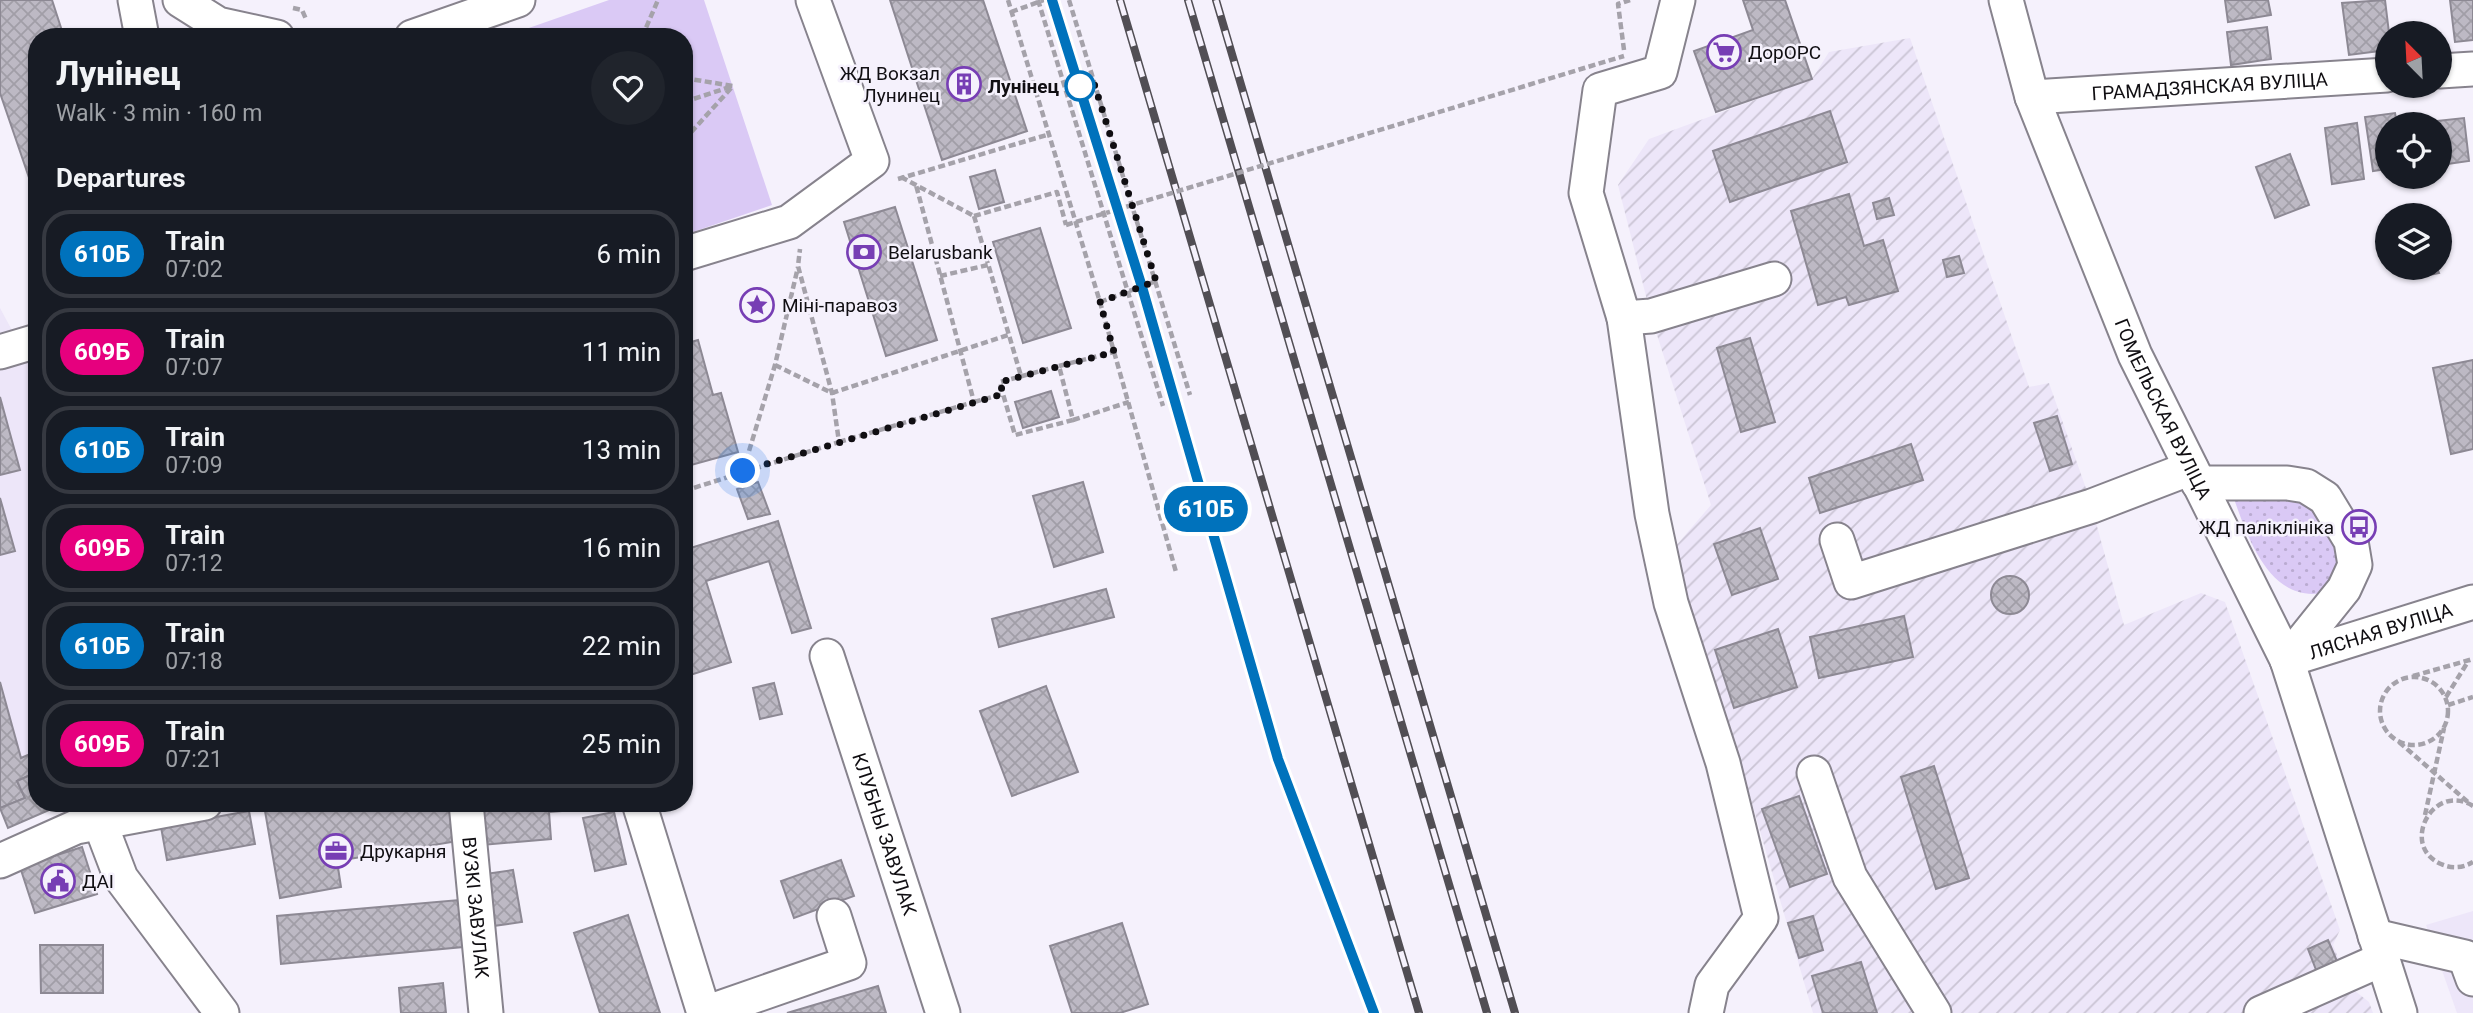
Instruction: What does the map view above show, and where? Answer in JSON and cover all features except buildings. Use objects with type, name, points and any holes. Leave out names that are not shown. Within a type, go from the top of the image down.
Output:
[{"type":"street","points":[[135,0],[140,28]]},
{"type":"street","points":[[180,0],[218,24],[236,28]]},
{"type":"street","points":[[438,28],[518,0]]},
{"type":"street","points":[[693,251],[789,222],[872,161],[813,0]]},
{"type":"street","points":[[1678,0],[1660,72],[1600,90],[1586,192],[1624,318],[1652,514],[1671,603],[1723,762],[1761,918],[1713,985],[1706,1013]]},
{"type":"street","name":"ГОМЕЛЬСКАЯ ВУЛІЦА","points":[[2006,0],[2032,97],[2135,355],[2287,660],[2400,1013]]},
{"type":"street","points":[[2452,70],[2473,69]]},
{"type":"street","name":"ГРАМАДЗЯНСКАЯ ВУЛІЦА","points":[[2032,97],[2375,76]]},
{"type":"street","points":[[1624,318],[1651,316],[1774,279]]},
{"type":"street","points":[[0,352],[28,344]]},
{"type":"street","points":[[1837,540],[1851,582],[2195,475],[2306,486],[2325,498],[2350,541],[2355,565],[2344,589],[2287,660]]},
{"type":"street","name":"ЛЯСНАЯ ВУЛІЦА","points":[[2287,660],[2473,602]]},
{"type":"street","name":"КЛУБНЫ ЗАВУЛАК","points":[[827,656],[943,1013]]},
{"type":"street","points":[[1814,773],[1850,877],[1934,1013]]},
{"type":"street","points":[[0,861],[76,827],[158,812]]},
{"type":"street","name":"ВУЗКІ ЗАВУЛАК","points":[[468,812],[486,1013]]},
{"type":"street","points":[[642,812],[705,1013],[849,963],[834,916]]},
{"type":"street","points":[[100,823],[121,878],[222,1013]]},
{"type":"street","points":[[2262,1013],[2379,948],[2470,963]]},
{"type":"path","points":[[646,28],[658,0]]},
{"type":"path","points":[[1008,0],[1100,302],[1175,572]]},
{"type":"path","points":[[1069,0],[1190,395]]},
{"type":"path","points":[[872,161],[974,216],[1057,192],[1066,225],[1624,56],[1618,4],[1630,0]]},
{"type":"path","points":[[1011,12],[1040,1],[1126,292],[1163,406]]},
{"type":"path","points":[[693,79],[733,86]]},
{"type":"path","points":[[693,99],[733,86]]},
{"type":"path","points":[[693,130],[733,86]]},
{"type":"path","points":[[916,185],[958,351],[974,402]]},
{"type":"path","points":[[974,216],[1021,376]]},
{"type":"path","points":[[743,471],[775,365],[800,248]]},
{"type":"path","points":[[940,276],[988,265]]},
{"type":"path","points":[[798,267],[832,393],[839,442]]},
{"type":"path","points":[[1100,302],[1156,281]]},
{"type":"path","points":[[775,365],[832,393],[1008,335]]},
{"type":"path","points":[[1114,352],[1000,382],[1015,435],[1129,402]]},
{"type":"path","points":[[1059,366],[1073,419]]},
{"type":"path","points":[[693,488],[1003,394]]},
{"type":"path","points":[[2472,659],[2406,678],[2387,690],[2381,711],[2388,732],[2473,806]]},
{"type":"path","points":[[2445,698],[2458,673],[2472,659]]},
{"type":"path","points":[[2406,678],[2428,680],[2437,686],[2448,705],[2423,823],[2423,845],[2436,862],[2446,867],[2471,863]]},
{"type":"path","points":[[2448,705],[2473,697]]},
{"type":"path","points":[[2396,739],[2417,744],[2428,742],[2444,727]]},
{"type":"path","points":[[2423,823],[2428,814],[2446,801],[2457,800],[2473,806]]},
{"type":"shaded area","points":[[609,0],[704,0],[772,205],[693,232],[693,28],[529,28]]},
{"type":"shaded area","points":[[1910,38],[2029,387],[2049,383],[2089,497],[2124,625],[2201,593],[2225,602],[2340,930],[2333,945],[2350,987],[2369,1002],[2373,1013],[1813,1013],[1732,735],[1668,555],[1711,505],[1651,316],[1618,185],[1649,139],[1812,79],[1829,52]]},
{"type":"shaded area","points":[[0,308],[28,360],[28,812],[44,812],[8,828],[0,809]]},
{"type":"shaded area","points":[[2233,496],[2290,499],[2312,510],[2331,537],[2341,559],[2330,591],[2310,594],[2292,590],[2278,580],[2255,550]]},
{"type":"shaded area","points":[[2473,911],[2473,1013],[2457,1013],[2426,925]]},
{"type":"railway","points":[[1052,0],[1142,287],[1278,759],[1374,1013]]},
{"type":"railway","points":[[1120,0],[1419,1013]]},
{"type":"railway","points":[[1188,0],[1487,1013]]},
{"type":"railway","points":[[1216,0],[1515,1013]]},
{"type":"train","name":"610Б","points":[[1052,0],[1142,287],[1278,759],[1374,1013]]},
{"type":"place","name":"ДорОРС","points":[[1724,52]]},
{"type":"place","name":"ЖД Вокзал Лунинец","points":[[964,84]]},
{"type":"place","name":"Лунінец","points":[[1080,86]]},
{"type":"place","name":"Belarusbank","points":[[864,252]]},
{"type":"place","name":"Міні-паравоз","points":[[757,305]]},
{"type":"place","name":"ЖД паліклініка","points":[[2359,527]]},
{"type":"place","name":"Друкарня","points":[[336,851]]},
{"type":"place","name":"ДАІ","points":[[58,881]]},
{"type":"route","points":[[743,471],[1003,394],[1000,382],[1114,352],[1100,302],[1156,281],[1092,77],[1080,86]]}]
